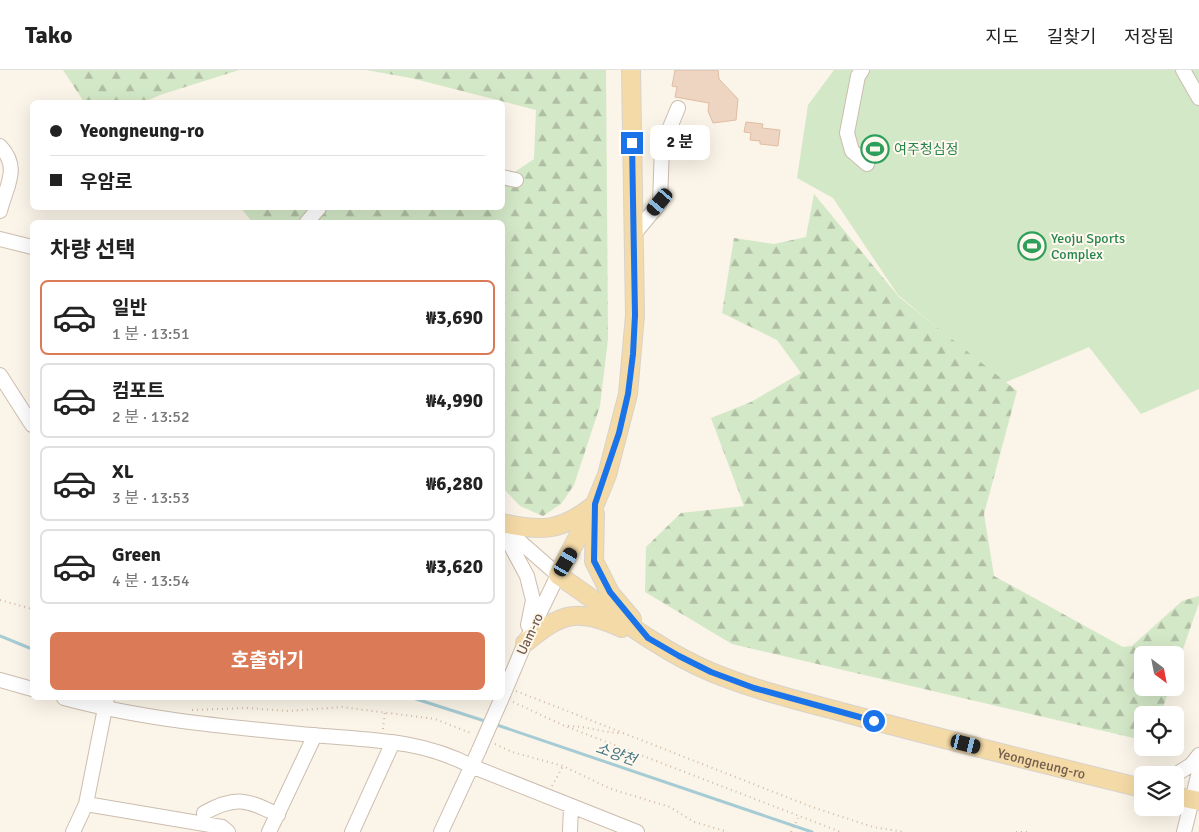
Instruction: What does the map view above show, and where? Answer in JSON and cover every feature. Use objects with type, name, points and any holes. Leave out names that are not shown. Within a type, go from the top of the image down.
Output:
[{"type":"main road","points":[[558,575],[595,504],[607,475],[628,394],[635,315],[631,70]]},
{"type":"main road","points":[[505,525],[527,529],[555,527],[578,518],[595,504]]},
{"type":"main road","points":[[595,504],[594,561],[610,592],[648,638]]},
{"type":"main road","name":"Yeongneung-ro","points":[[558,575],[648,638],[711,672],[754,688],[927,735],[1134,785]]},
{"type":"main road","points":[[525,643],[548,624],[565,617],[582,615],[608,622],[648,638]]},
{"type":"street","points":[[862,70],[858,76],[846,133],[852,151],[867,164]]},
{"type":"street","points":[[1183,70],[1199,98]]},
{"type":"street","points":[[634,234],[660,202],[663,144],[678,108]]},
{"type":"street","points":[[663,144],[695,147]]},
{"type":"street","points":[[0,146],[9,156],[12,165],[0,211]]},
{"type":"street","points":[[309,220],[317,210]]},
{"type":"street","points":[[0,239],[30,246]]},
{"type":"street","points":[[0,375],[30,422]]},
{"type":"street","points":[[505,527],[558,575]]},
{"type":"street","points":[[505,536],[527,576],[533,600],[525,643]]},
{"type":"street","name":"Uam-ro","points":[[505,694],[525,643],[558,575]]},
{"type":"street","points":[[0,680],[30,688]]},
{"type":"street","points":[[81,700],[106,703],[185,722],[387,741],[422,747],[452,756],[471,766],[546,797],[637,832]]},
{"type":"street","name":"Uam-ro","points":[[471,766],[502,700]]},
{"type":"street","points":[[74,832],[86,804],[106,703]]},
{"type":"street","points":[[270,832],[315,735]]},
{"type":"street","points":[[352,832],[387,741]]},
{"type":"street","points":[[1184,769],[1191,765],[1199,755]]},
{"type":"street","points":[[441,832],[471,766]]},
{"type":"street","points":[[1184,832],[1196,800],[1199,772]]},
{"type":"street","points":[[204,813],[237,800],[250,802],[278,815]]},
{"type":"street","points":[[86,804],[222,827],[228,832]]},
{"type":"street","points":[[570,832],[571,806]]},
{"type":"path","points":[[0,600],[30,608]]},
{"type":"path","points":[[505,694],[565,726],[798,818],[841,832]]},
{"type":"path","points":[[505,694],[624,733],[828,812],[873,827],[904,832]]},
{"type":"path","points":[[385,711],[387,741]]},
{"type":"path","points":[[565,726],[586,726],[609,732],[624,733]]},
{"type":"path","points":[[546,797],[563,766]]},
{"type":"path","points":[[791,832],[798,818]]},
{"type":"path","points":[[1016,832],[1028,832]]},
{"type":"green space","points":[[63,70],[239,70],[149,100],[83,100]]},
{"type":"green space","points":[[366,70],[606,70],[608,339],[600,406],[574,485],[561,504],[543,516],[520,506],[505,490],[505,220],[250,220],[243,210],[505,210],[505,179],[534,159],[536,110],[505,102],[505,100],[497,100],[411,78]]},
{"type":"green space","name":"Yeoju Sports Complex","points":[[834,70],[1199,70],[1199,389],[1141,414],[1089,347],[1004,383],[898,295],[833,198],[797,178],[808,105]]},
{"type":"green space","points":[[814,194],[899,297],[1017,391],[984,514],[994,576],[1123,647],[1132,646],[1182,601],[1199,596],[1199,603],[1184,646],[1134,646],[1134,696],[1167,696],[1163,706],[1134,706],[1134,738],[732,644],[645,592],[646,547],[681,513],[744,506],[711,418],[751,402],[801,373],[777,340],[722,313],[734,238],[774,244],[806,237]]},
{"type":"building","points":[[675,70],[718,70],[719,79],[738,99],[736,120],[713,123],[708,111],[709,103],[675,97],[677,87],[672,86]]},
{"type":"building","points":[[746,122],[763,124],[762,128],[780,130],[778,146],[760,144],[760,141],[750,140],[751,133],[744,132]]},
{"type":"waterway","name":"소양천","points":[[0,636],[30,648]]},
{"type":"waterway","name":"소양천","points":[[419,700],[488,722]]},
{"type":"waterway","name":"소양천","points":[[494,724],[812,832]]},
{"type":"place","name":"여주청심정","points":[[875,149]]},
{"type":"place","name":"Yeoju Sports Complex","points":[[1032,246]]},
{"type":"route","points":[[632,143],[635,315],[633,354],[628,394],[619,433],[607,475],[595,504],[594,561],[600,576],[610,592],[648,638],[679,656],[711,672],[754,688],[874,721]]}]
